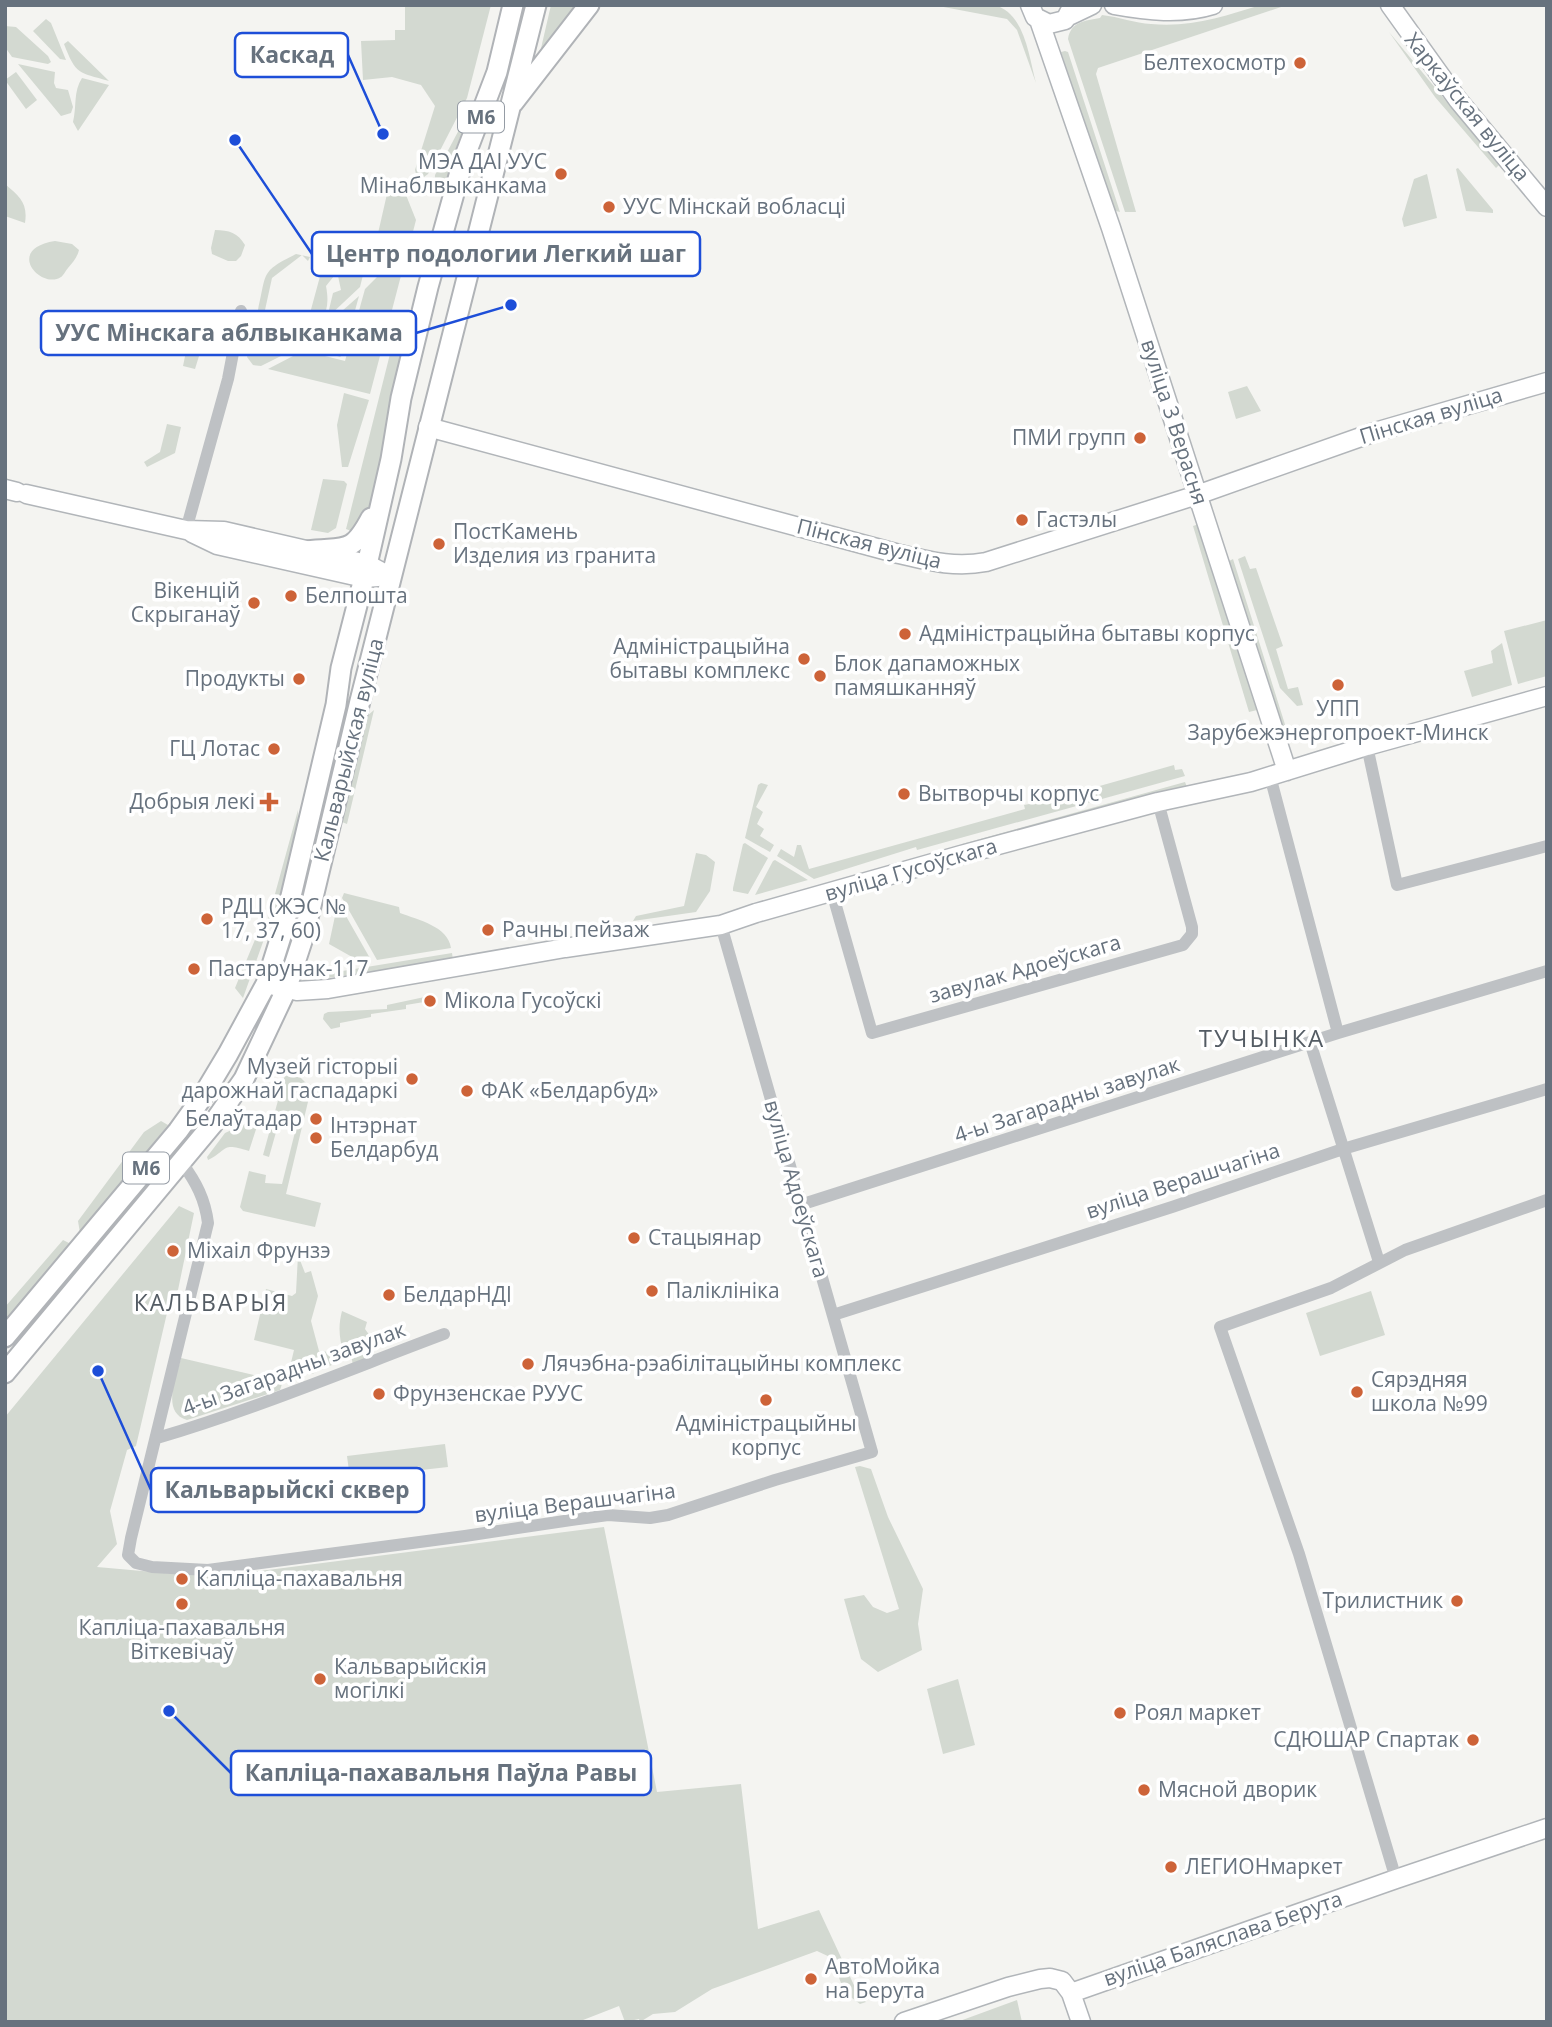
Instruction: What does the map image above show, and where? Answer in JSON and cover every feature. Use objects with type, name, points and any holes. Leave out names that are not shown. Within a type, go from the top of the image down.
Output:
[{"type":"main road","name":"Кальварыйская вуліца","points":[[5,1337],[162,1149],[201,1098],[266,984],[283,930],[336,705],[341,668],[366,571],[391,459],[401,398],[428,287],[463,161],[497,72],[513,5]]},
{"type":"main road","name":"Кальварыйская вуліца","points":[[5,1373],[99,1258],[182,1163],[244,1079],[286,990],[304,935],[430,419],[536,5]]},
{"type":"main road","points":[[508,109],[589,5]]},
{"type":"main road","points":[[445,227],[459,225],[478,229]]},
{"type":"main road","points":[[401,398],[412,413],[430,419]]},
{"type":"main road","points":[[307,551],[351,547],[361,538],[380,502]]},
{"type":"main road","points":[[162,1149],[182,1163]]},
{"type":"street","points":[[1034,13],[1049,24],[1092,5]]},
{"type":"street","points":[[1114,5],[1181,11],[1213,5]]},
{"type":"street","name":"Харкаўская вуліца","points":[[1390,5],[1458,100],[1547,207]]},
{"type":"street","name":"вуліца 3 Верасня","points":[[1034,13],[1059,74],[1198,495],[1278,774],[1338,1033]]},
{"type":"street","name":"вуліца 3 Верасня","points":[[1059,74],[1057,46],[1068,14]]},
{"type":"street","points":[[186,530],[228,379],[241,311]]},
{"type":"street","name":"Пінская вуліца","points":[[430,419],[490,443],[899,554],[968,566],[1198,495],[1375,432],[1547,382]]},
{"type":"street","points":[[16,491],[186,530],[224,531],[307,551],[366,571]]},
{"type":"street","points":[[186,530],[217,545],[391,577]]},
{"type":"street","name":"вуліца Гусоўскага","points":[[266,984],[297,992],[328,989],[565,948],[721,925],[1158,802],[1278,774],[1367,746],[1547,696]]},
{"type":"street","points":[[1367,746],[1398,885],[1547,846]]},
{"type":"street","name":"завулак Адоеўскага","points":[[832,892],[872,1032],[1183,945],[1192,934],[1192,927],[1158,802]]},
{"type":"street","name":"вуліца Адоеўскага","points":[[721,925],[873,1452]]},
{"type":"street","name":"4-ы Загарадны завулак","points":[[800,1205],[1338,1033],[1547,971]]},
{"type":"street","points":[[1310,1042],[1379,1262]]},
{"type":"street","name":"вуліца Верашчагіна","points":[[833,1315],[1343,1149],[1547,1088]]},
{"type":"street","points":[[157,1438],[208,1223],[198,1188],[182,1163]]},
{"type":"street","points":[[1396,1879],[1299,1554],[1220,1327],[1331,1288],[1405,1250],[1547,1200]]},
{"type":"street","name":"4-ы Загарадны завулак","points":[[157,1438],[320,1383],[444,1334]]},
{"type":"street","name":"вуліца Верашчагіна","points":[[157,1438],[128,1555],[136,1563],[152,1567],[208,1570],[580,1519],[668,1516],[775,1479],[873,1452]]},
{"type":"street","name":"вуліца Баляслава Берута","points":[[1071,1993],[1547,1828]]},
{"type":"street","points":[[904,2022],[1008,1987],[1050,1978],[1062,1981],[1071,1993],[1081,2022]]},
{"type":"shaded area","points":[[986,4],[1004,9],[1012,16],[1024,37],[1036,83],[1017,30],[1007,19],[933,5]]},
{"type":"shaded area","points":[[405,5],[491,5],[467,98],[424,177],[416,174],[415,170],[435,106],[421,85],[392,77],[363,80],[361,41],[395,40],[395,30],[405,30]]},
{"type":"shaded area","points":[[551,5],[580,5],[539,57]]},
{"type":"shaded area","points":[[1261,5],[1287,5],[1098,68],[1096,74],[1136,212],[1125,212],[1068,39],[1072,29],[1079,23],[1100,18],[1102,15],[1165,25],[1207,20]]},
{"type":"shaded area","points":[[46,19],[51,23],[66,60],[60,59],[33,31]]},
{"type":"shaded area","points":[[5,26],[16,27],[48,56],[51,62],[48,64],[12,57],[5,47]]},
{"type":"shaded area","points":[[1389,32],[1499,165],[1496,168],[1435,97]]},
{"type":"shaded area","points":[[68,41],[109,81],[79,71],[64,44]]},
{"type":"shaded area","points":[[1061,52],[1068,52],[1120,212],[1110,203]]},
{"type":"shaded area","points":[[18,64],[55,72],[56,88],[68,90],[73,107],[71,113],[61,116]]},
{"type":"shaded area","points":[[16,72],[37,100],[26,109],[5,80]]},
{"type":"shaded area","points":[[82,78],[109,85],[78,131],[73,122],[76,94]]},
{"type":"shaded area","points":[[461,126],[464,127],[443,194],[434,192],[435,175]]},
{"type":"shaded area","points":[[1458,168],[1493,213],[1466,211],[1456,169]]},
{"type":"shaded area","points":[[1427,174],[1437,218],[1404,227],[1402,219],[1414,179]]},
{"type":"shaded area","points":[[5,184],[22,201],[25,223],[5,216]]},
{"type":"shaded area","points":[[393,190],[406,195],[416,220],[407,255],[402,261],[368,277],[387,194]]},
{"type":"shaded area","points":[[215,230],[233,233],[245,245],[236,261],[228,261],[212,254]]},
{"type":"shaded area","points":[[55,241],[72,244],[79,250],[75,260],[62,276],[53,280],[37,273],[31,267],[29,259],[40,245]]},
{"type":"shaded area","points":[[296,254],[302,255],[272,278],[265,310],[272,312],[268,315],[259,313],[267,274],[276,265]]},
{"type":"shaded area","points":[[400,265],[403,268],[370,394],[268,369],[301,350],[345,361],[365,289],[377,277]]},
{"type":"shaded area","points":[[329,267],[334,276],[326,286],[327,303],[324,316],[303,339],[322,269]]},
{"type":"shaded area","points":[[347,271],[363,275],[360,287],[327,318],[333,293],[341,290],[338,276]]},
{"type":"shaded area","points":[[359,296],[343,354],[340,357],[319,350],[325,326]]},
{"type":"shaded area","points":[[181,320],[194,321],[203,343],[195,369],[183,366],[189,337]]},
{"type":"shaded area","points":[[257,330],[274,333],[274,344],[295,349],[261,366],[253,365],[247,357],[252,334]]},
{"type":"shaded area","points":[[392,346],[404,348],[391,397],[367,518],[354,532],[346,529]]},
{"type":"shaded area","points":[[1247,386],[1261,411],[1236,419],[1228,392]]},
{"type":"shaded area","points":[[344,393],[369,400],[348,467],[342,467],[337,425]]},
{"type":"shaded area","points":[[167,424],[181,427],[175,453],[147,467],[144,462],[160,452]]},
{"type":"shaded area","points":[[323,479],[344,481],[347,484],[336,528],[328,533],[311,530]]},
{"type":"shaded area","points":[[1199,524],[1261,709],[1249,712],[1193,526]]},
{"type":"shaded area","points":[[1245,556],[1250,569],[1256,568],[1283,646],[1276,649],[1288,689],[1298,687],[1303,705],[1297,706],[1280,688],[1238,559]]},
{"type":"shaded area","points":[[1233,559],[1288,734],[1283,731],[1227,562]]},
{"type":"shaded area","points":[[1547,620],[1547,676],[1518,684],[1504,631]]},
{"type":"shaded area","points":[[1502,643],[1512,685],[1472,697],[1464,671],[1493,663],[1491,651]]},
{"type":"shaded area","points":[[374,710],[347,824],[342,822],[367,716]]},
{"type":"shaded area","points":[[1174,765],[1175,770],[1182,769],[1185,776],[917,850],[916,847],[814,879],[777,856],[781,849],[794,857],[797,845],[801,845],[809,869],[1025,809],[1024,805]]},
{"type":"shaded area","points":[[1185,782],[1187,787],[983,843],[962,844]]},
{"type":"shaded area","points":[[758,785],[768,785],[756,807],[763,812],[757,824],[764,829],[760,836],[774,845],[770,852],[745,838]]},
{"type":"shaded area","points":[[298,810],[297,838],[273,924],[267,923]]},
{"type":"shaded area","points":[[745,843],[768,858],[748,894],[733,891]]},
{"type":"shaded area","points":[[696,853],[706,855],[715,862],[710,891],[696,912],[633,921],[636,916],[684,906]]},
{"type":"shaded area","points":[[773,861],[808,880],[755,895]]},
{"type":"shaded area","points":[[344,893],[399,907],[400,913],[438,929],[449,940],[451,948],[377,960],[342,898]]},
{"type":"shaded area","points":[[338,902],[371,960],[361,962],[329,944]]},
{"type":"shaded area","points":[[268,928],[243,998],[235,988],[259,930]]},
{"type":"shaded area","points":[[452,953],[453,960],[327,978],[330,973]]},
{"type":"shaded area","points":[[434,995],[436,1000],[406,1005],[406,1009],[371,1014],[371,1017],[340,1023],[340,1027],[331,1029],[323,1019],[328,1012],[387,1009],[387,1005]]},
{"type":"shaded area","points":[[285,1075],[300,1077],[312,1085],[286,1194],[321,1203],[315,1227],[243,1211],[240,1207],[249,1171],[266,1175],[265,1183],[282,1184],[300,1112],[282,1111],[269,1157],[263,1155]]},
{"type":"shaded area","points":[[260,1117],[249,1151],[229,1147],[208,1160],[207,1157],[225,1133]]},
{"type":"shaded area","points":[[161,1121],[168,1125],[80,1233],[78,1221],[144,1132]]},
{"type":"shaded area","name":"Кальварыйскія могілкі","points":[[179,1206],[194,1213],[178,1290],[171,1296],[136,1446],[127,1450],[110,1511],[117,1544],[97,1567],[176,1574],[237,1574],[604,1527],[657,1792],[741,1784],[758,1929],[819,1910],[859,1996],[866,2002],[860,2004],[852,1998],[847,2000],[832,1958],[817,1951],[712,1989],[675,2012],[653,2014],[640,2022],[639,2019],[625,2022],[619,2006],[578,2022],[5,2022],[5,1417]]},
{"type":"shaded area","points":[[63,1240],[71,1244],[5,1321],[5,1307]]},
{"type":"shaded area","points":[[298,1255],[305,1273],[311,1271],[318,1296],[311,1321],[319,1351],[330,1352],[334,1364],[312,1374],[289,1371],[294,1350],[254,1340],[266,1289],[292,1296],[296,1293]]},
{"type":"shaded area","points":[[1371,1291],[1385,1335],[1320,1356],[1306,1313]]},
{"type":"shaded area","points":[[342,1311],[367,1322],[365,1329],[370,1336],[377,1338],[370,1359],[353,1366],[351,1354],[344,1354],[341,1343]]},
{"type":"shaded area","points":[[181,1358],[280,1381],[282,1384],[280,1390],[187,1420],[174,1410],[172,1402]]},
{"type":"shaded area","points":[[445,1444],[448,1467],[377,1475],[368,1469],[349,1471],[347,1456]]},
{"type":"shaded area","points":[[855,1467],[871,1469],[888,1517],[923,1589],[918,1624],[922,1650],[878,1672],[861,1659],[844,1599],[864,1595],[873,1607],[887,1613],[899,1609]]},
{"type":"shaded area","points":[[958,1679],[975,1745],[943,1754],[927,1689]]},
{"type":"shaded area","points":[[1017,2000],[1022,2022],[957,2022]]},
{"type":"place","name":"Белтехосмотр","points":[[1300,63]]},
{"type":"place","name":"Каскад","points":[[383,134]]},
{"type":"place","name":"Центр подологии Легкий шаг","points":[[235,140]]},
{"type":"place","name":"МЭА ДАI УУС Мінаблвыканкама","points":[[561,174]]},
{"type":"place","name":"УУС Мінскай вобласці","points":[[609,207]]},
{"type":"place","name":"УУС Мінскага аблвыканкама","points":[[511,305]]},
{"type":"place","name":"ПМИ групп","points":[[1140,438]]},
{"type":"place","name":"Гастэлы","points":[[1022,520]]},
{"type":"place","name":"ПостКамень Изделия из гранита","points":[[439,544]]},
{"type":"place","name":"Белпошта","points":[[291,596]]},
{"type":"place","name":"Вікенцій Скрыганаў","points":[[254,603]]},
{"type":"place","name":"Адміністрацыйна бытавы корпус","points":[[905,634]]},
{"type":"place","name":"Адміністрацыйна бытавы комплекс","points":[[804,659]]},
{"type":"place","name":"Блок дапаможных памяшканняў","points":[[820,676]]},
{"type":"place","name":"Продукты","points":[[299,679]]},
{"type":"place","name":"УПП Зарубежэнергопроект-Минск","points":[[1338,685]]},
{"type":"place","name":"ГЦ Лотас","points":[[274,749]]},
{"type":"place","name":"Вытворчы корпус","points":[[904,794]]},
{"type":"place","name":"Добрыя лекі","points":[[269,802]]},
{"type":"place","name":"РДЦ (ЖЭС № 17, 37, 60)","points":[[207,919]]},
{"type":"place","name":"Рачны пейзаж","points":[[488,930]]},
{"type":"place","name":"Пастарунак-117","points":[[194,969]]},
{"type":"place","name":"Мікола Гусоўскі","points":[[430,1001]]},
{"type":"place","name":"Музей гісторыі дарожнай гаспадаркі","points":[[412,1079]]},
{"type":"place","name":"ФАК «Белдарбуд»","points":[[467,1091]]},
{"type":"place","name":"Белаўтадар","points":[[316,1119]]},
{"type":"place","name":"Інтэрнат Белдарбуд","points":[[316,1138]]},
{"type":"place","name":"Стацыянар","points":[[634,1238]]},
{"type":"place","name":"Міхаіл Фрунзэ","points":[[173,1251]]},
{"type":"place","name":"Паліклініка","points":[[652,1291]]},
{"type":"place","name":"БелдарНДI","points":[[389,1295]]},
{"type":"place","name":"Лячэбна-рэабілітацыйны комплекс","points":[[528,1364]]},
{"type":"place","name":"Кальварыйскі сквер","points":[[98,1371]]},
{"type":"place","name":"Сярэдняя школа №99","points":[[1357,1392]]},
{"type":"place","name":"Фрунзенскае РУУС","points":[[379,1394]]},
{"type":"place","name":"Адміністрацыйны корпус","points":[[766,1400]]},
{"type":"place","name":"Капліца-пахавальня","points":[[182,1579]]},
{"type":"place","name":"Трилистник","points":[[1457,1601]]},
{"type":"place","name":"Капліца-пахавальня Віткевічаў","points":[[182,1604]]},
{"type":"place","name":"Кальварыйскія могілкі","points":[[320,1679]]},
{"type":"place","name":"Капліца-пахавальня Паўла Равы","points":[[169,1711]]},
{"type":"place","name":"Роял маркет","points":[[1120,1713]]},
{"type":"place","name":"СДЮШАР Спартак","points":[[1473,1740]]},
{"type":"place","name":"Мясной дворик","points":[[1144,1790]]},
{"type":"place","name":"ЛЕГИОНмаркет","points":[[1171,1867]]},
{"type":"place","name":"АвтоМойка на Берута","points":[[811,1979]]},
{"type":"district","name":"ТУЧЫНКА","points":[[1262,1039]]},
{"type":"district","name":"КАЛЬВАРЫЯ","points":[[211,1303]]}]
